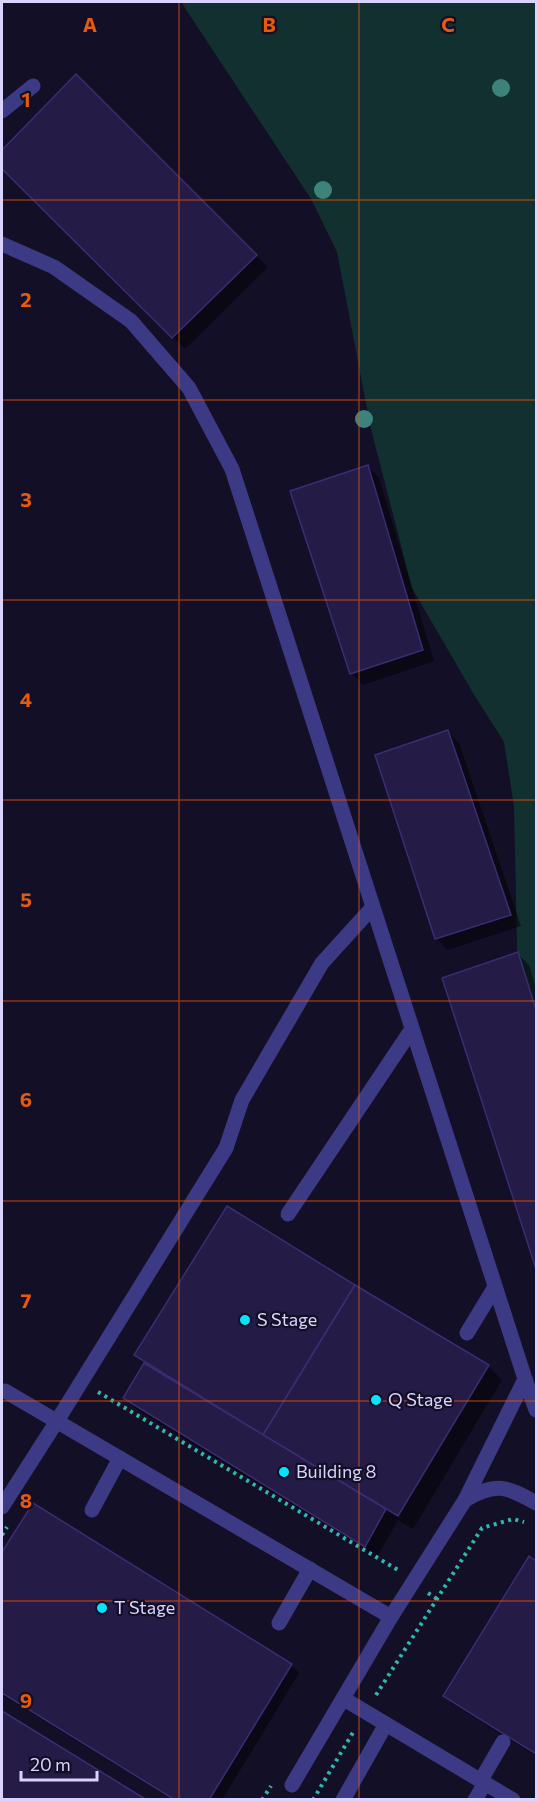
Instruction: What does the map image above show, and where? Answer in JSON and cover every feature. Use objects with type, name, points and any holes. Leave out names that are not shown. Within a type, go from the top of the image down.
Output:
[{"type":"lane","points":[[2,111],[33,86]]},
{"type":"lane","points":[[2,244],[54,267],[131,321],[189,388],[232,469],[372,908],[525,1380],[537,1410]]},
{"type":"lane","points":[[2,1507],[226,1148],[242,1100],[322,963],[372,908]]},
{"type":"lane","points":[[288,1214],[412,1029]]},
{"type":"lane","points":[[467,1334],[495,1287]]},
{"type":"lane","points":[[292,1785],[391,1617],[465,1500],[525,1380]]},
{"type":"lane","points":[[5,1391],[391,1617]]},
{"type":"lane","points":[[92,1510],[120,1458]]},
{"type":"lane","points":[[465,1500],[481,1491],[497,1488],[517,1492],[537,1503]]},
{"type":"lane","points":[[279,1623],[310,1569]]},
{"type":"lane","points":[[344,1699],[513,1800]]},
{"type":"lane","points":[[342,1800],[386,1724]]},
{"type":"lane","points":[[476,1800],[503,1742]]},
{"type":"path","points":[[99,1391],[401,1571],[397,1575],[437,1599]]},
{"type":"path","points":[[313,1800],[365,1712],[482,1528],[513,1519],[529,1523]]},
{"type":"path","points":[[262,1800],[273,1783]]},
{"type":"green space","points":[[181,2],[536,2],[536,1085],[523,1060],[518,990],[514,807],[504,742],[412,588],[371,429],[337,252],[311,199]]},
{"type":"building","points":[[76,74],[257,255],[172,338],[2,169],[2,150]]},
{"type":"building","points":[[368,465],[423,650],[350,674],[290,491]]},
{"type":"building","points":[[448,730],[511,915],[435,939],[375,755]]},
{"type":"building","points":[[518,952],[536,1010],[536,1269],[442,978]]},
{"type":"building","name":"S Stage","points":[[227,1206],[355,1285],[263,1435],[134,1355]]},
{"type":"building","name":"Q Stage","points":[[355,1285],[489,1365],[398,1516],[263,1435]]},
{"type":"building","name":"Building 8","points":[[144,1363],[386,1509],[365,1547],[123,1398]]},
{"type":"building","name":"T Stage","points":[[33,1503],[292,1664],[209,1800],[175,1800],[2,1693],[2,1552]]},
{"type":"building","points":[[529,1556],[536,1561],[536,1754],[443,1696]]},
{"type":"building","points":[[2,1711],[147,1800],[2,1800]]},
{"type":"place","name":"S Stage","points":[[245,1320]]},
{"type":"place","name":"Q Stage","points":[[376,1400]]},
{"type":"place","name":"Building 8","points":[[284,1472]]},
{"type":"place","name":"T Stage","points":[[102,1608]]}]
